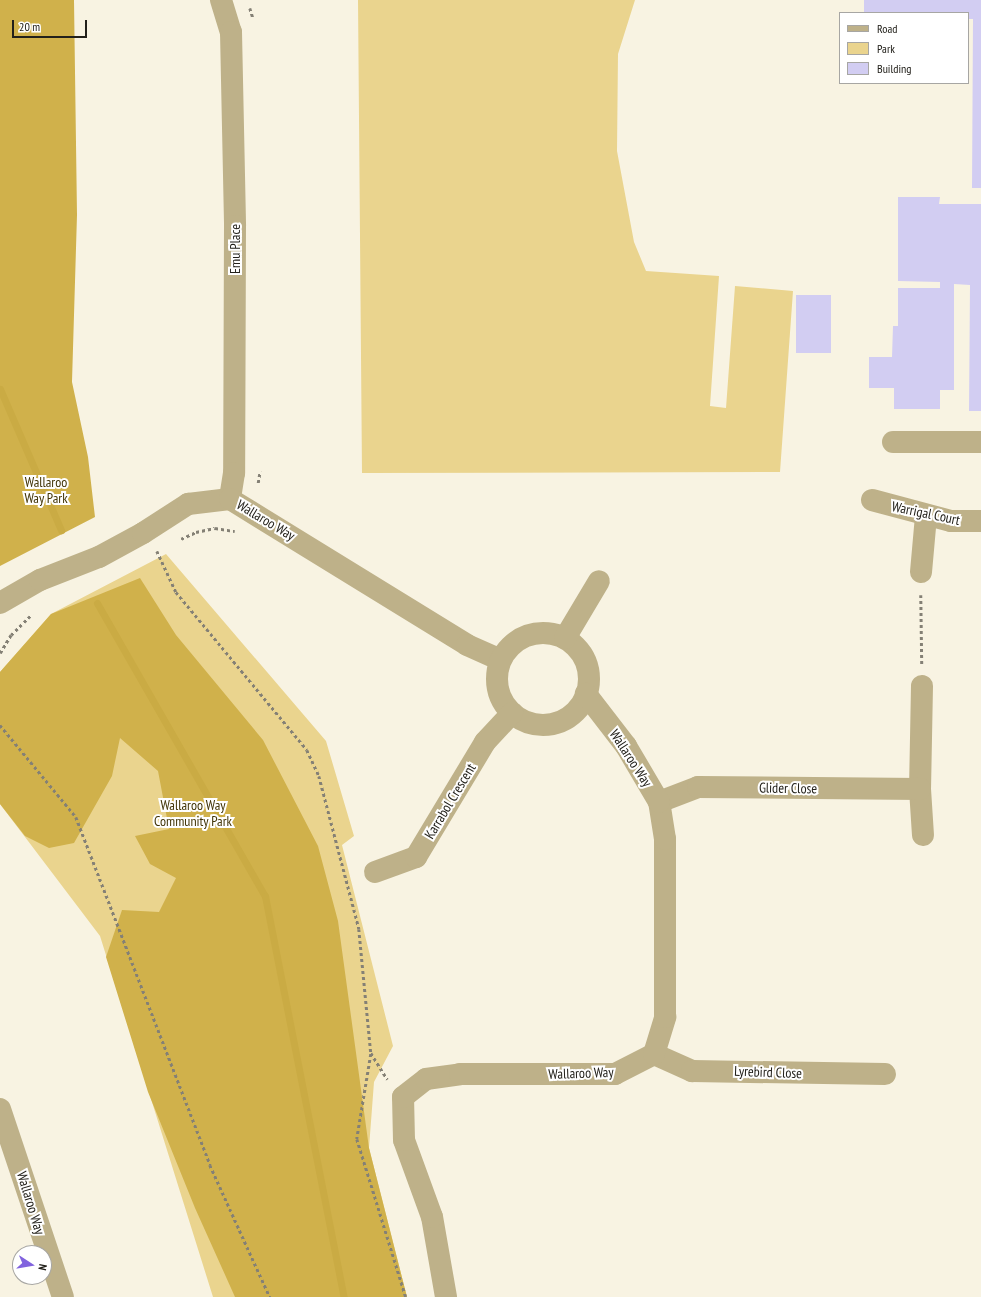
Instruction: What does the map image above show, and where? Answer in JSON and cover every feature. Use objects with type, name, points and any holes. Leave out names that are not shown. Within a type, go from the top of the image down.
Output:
[{"type":"street","name":"Emu Place","points":[[221,0],[231,32],[235,226],[234,473],[238,503]]},
{"type":"street","points":[[893,442],[981,442]]},
{"type":"street","name":"Warrigal Court","points":[[872,500],[926,516],[951,521],[981,521]]},
{"type":"street","name":"Wallaroo Way","points":[[0,603],[40,580],[99,557],[143,534],[188,504],[238,503],[467,645],[500,660]]},
{"type":"street","points":[[921,572],[926,516]]},
{"type":"street","points":[[565,638],[598,581]]},
{"type":"street","points":[[547,632],[565,638],[578,648],[587,665],[589,681],[586,694],[573,714],[553,724],[537,725],[512,713],[502,700],[498,688],[497,672],[500,660],[514,642],[531,634],[547,632]]},
{"type":"street","points":[[922,686],[920,789],[923,835]]},
{"type":"street","name":"Wallaroo Way","points":[[403,1097],[426,1079],[460,1074],[614,1074],[654,1054],[665,1017],[665,839],[659,802],[626,746],[586,694]]},
{"type":"street","name":"Karrabol Crescent","points":[[375,872],[416,857],[485,742],[512,713]]},
{"type":"street","name":"Glider Close","points":[[659,802],[698,787],[920,789]]},
{"type":"street","name":"Lyrebird Close","points":[[654,1054],[692,1072],[885,1074]]},
{"type":"street","points":[[403,1097],[404,1140],[432,1217],[446,1297]]},
{"type":"street","name":"Wallaroo Way","points":[[0,1109],[63,1297]]},
{"type":"path","points":[[250,6],[254,20]]},
{"type":"path","points":[[176,542],[196,532],[215,528],[235,532],[238,503],[260,478],[258,463]]},
{"type":"path","points":[[143,534],[157,551],[176,592],[307,750],[319,776],[358,929],[371,1053],[357,1139],[406,1297]]},
{"type":"path","points":[[150,554],[164,548]]},
{"type":"path","points":[[921,572],[922,686]]},
{"type":"path","points":[[0,653],[12,635],[36,610]]},
{"type":"path","points":[[0,724],[76,817],[210,1165],[270,1297]]},
{"type":"path","points":[[371,1053],[382,1074],[403,1097]]},
{"type":"green space","name":"Wallaroo Way Park","points":[[0,0],[74,0],[77,215],[72,382],[88,457],[95,517],[0,566]]},
{"type":"green space","points":[[358,0],[635,0],[618,54],[617,151],[634,242],[646,271],[719,276],[710,406],[726,408],[735,286],[793,291],[780,472],[362,473]]},
{"type":"green space","name":"Wallaroo Way Community Park","points":[[166,554],[326,741],[354,836],[342,845],[393,1046],[374,1082],[369,1148],[407,1297],[213,1297],[100,936],[0,804],[0,672],[51,614]]},
{"type":"green space","name":"Wallaroo Way Community Park","points":[[140,578],[176,635],[263,740],[318,846],[338,921],[369,1148],[407,1297],[235,1297],[195,1208],[148,1092],[106,957],[122,910],[159,912],[176,878],[150,864],[135,836],[169,829],[158,771],[120,738],[112,776],[74,843],[49,848],[25,836],[0,804],[0,672],[51,614]]},
{"type":"building","points":[[864,0],[981,0],[981,188],[972,188],[973,19],[969,19],[969,12],[864,12]]},
{"type":"building","points":[[898,197],[940,197],[939,204],[981,204],[981,411],[969,411],[970,285],[954,284],[954,390],[940,390],[940,409],[894,409],[894,388],[869,388],[869,357],[892,357],[893,326],[898,326],[898,288],[940,288],[940,282],[898,281]]},
{"type":"building","points":[[796,295],[831,295],[831,353],[796,353]]},
{"type":"waterway","points":[[0,389],[61,530]]},
{"type":"waterway","points":[[97,603],[265,896],[344,1297]]}]
